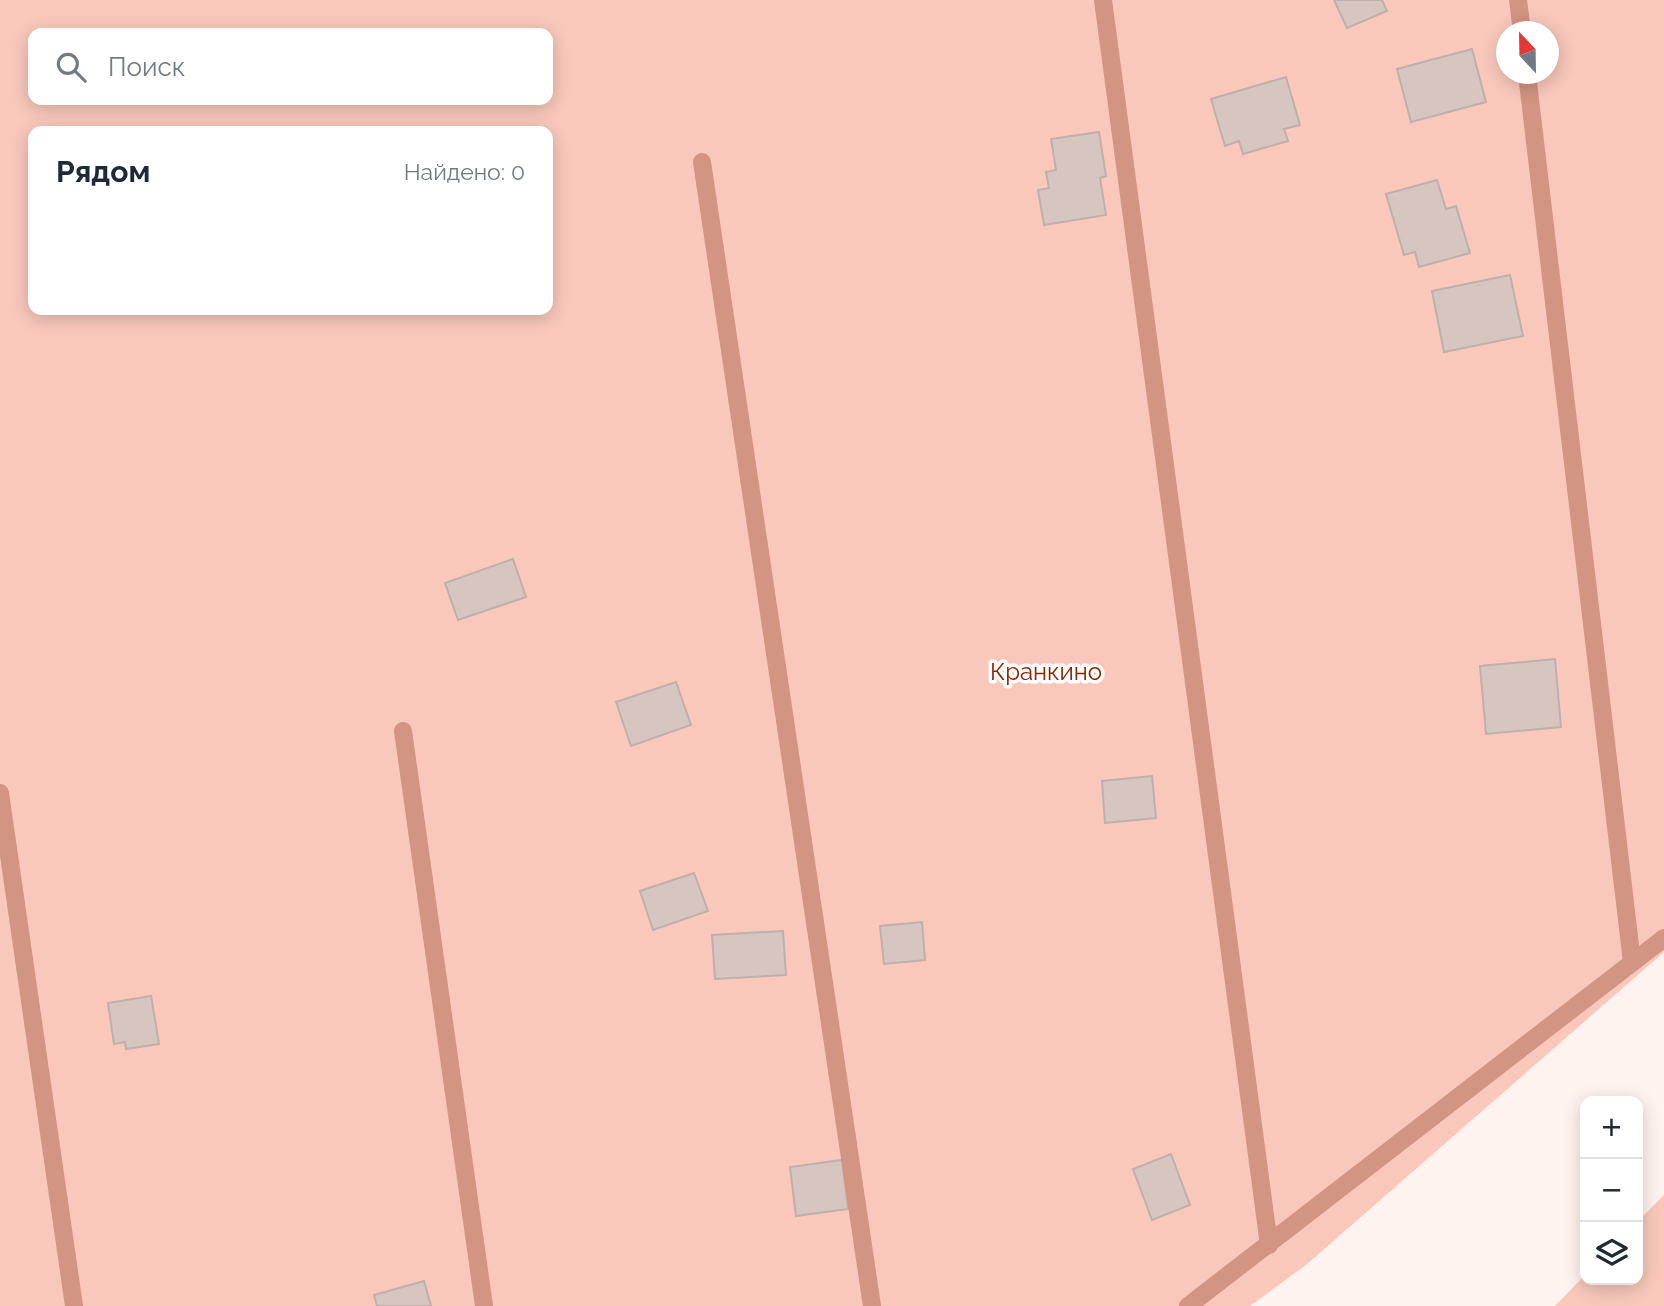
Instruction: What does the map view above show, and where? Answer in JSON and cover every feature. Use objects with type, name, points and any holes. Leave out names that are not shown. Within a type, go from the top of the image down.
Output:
[{"type":"street","points":[[1103,0],[1269,1245]]},
{"type":"street","points":[[1518,0],[1521,21]]},
{"type":"street","points":[[1528,84],[1633,962]]},
{"type":"street","points":[[702,162],[872,1306]]},
{"type":"street","points":[[403,731],[484,1306]]},
{"type":"street","points":[[0,793],[74,1306]]},
{"type":"street","points":[[1188,1306],[1664,938]]},
{"type":"green space","name":"Кранкино","points":[[0,0],[1664,0],[1664,952],[1306,1265],[1250,1306],[0,1306]]},
{"type":"green space","points":[[1664,1195],[1664,1306],[1555,1306],[1580,1280],[1580,1285],[1643,1285],[1643,1216]]},
{"type":"building","points":[[1334,0],[1382,0],[1387,11],[1347,28]]},
{"type":"building","points":[[1472,49],[1486,102],[1411,122],[1397,69]]},
{"type":"building","points":[[1286,77],[1300,125],[1284,129],[1288,141],[1243,154],[1239,141],[1225,146],[1211,99]]},
{"type":"building","points":[[1099,132],[1106,176],[1100,178],[1106,215],[1044,225],[1038,190],[1049,188],[1046,172],[1056,170],[1051,139]]},
{"type":"building","points":[[1437,180],[1446,209],[1456,206],[1470,253],[1419,267],[1415,252],[1404,255],[1386,194]]},
{"type":"building","points":[[1510,275],[1523,336],[1444,352],[1432,291]]},
{"type":"building","points":[[513,559],[526,597],[458,620],[445,583]]},
{"type":"building","points":[[1555,659],[1561,727],[1486,734],[1480,666]]},
{"type":"building","points":[[676,682],[691,725],[631,746],[616,702]]},
{"type":"building","points":[[1152,776],[1156,818],[1105,823],[1102,781]]},
{"type":"building","points":[[694,873],[708,911],[653,930],[640,891]]},
{"type":"building","points":[[922,922],[925,960],[884,964],[880,926]]},
{"type":"building","points":[[783,931],[786,975],[715,979],[712,935]]},
{"type":"building","points":[[151,996],[159,1044],[126,1049],[125,1042],[114,1044],[108,1003]]},
{"type":"building","points":[[1171,1154],[1190,1205],[1152,1220],[1133,1169]]},
{"type":"building","points":[[842,1160],[848,1209],[796,1216],[790,1167]]},
{"type":"building","points":[[424,1281],[431,1306],[377,1306],[374,1295]]}]
